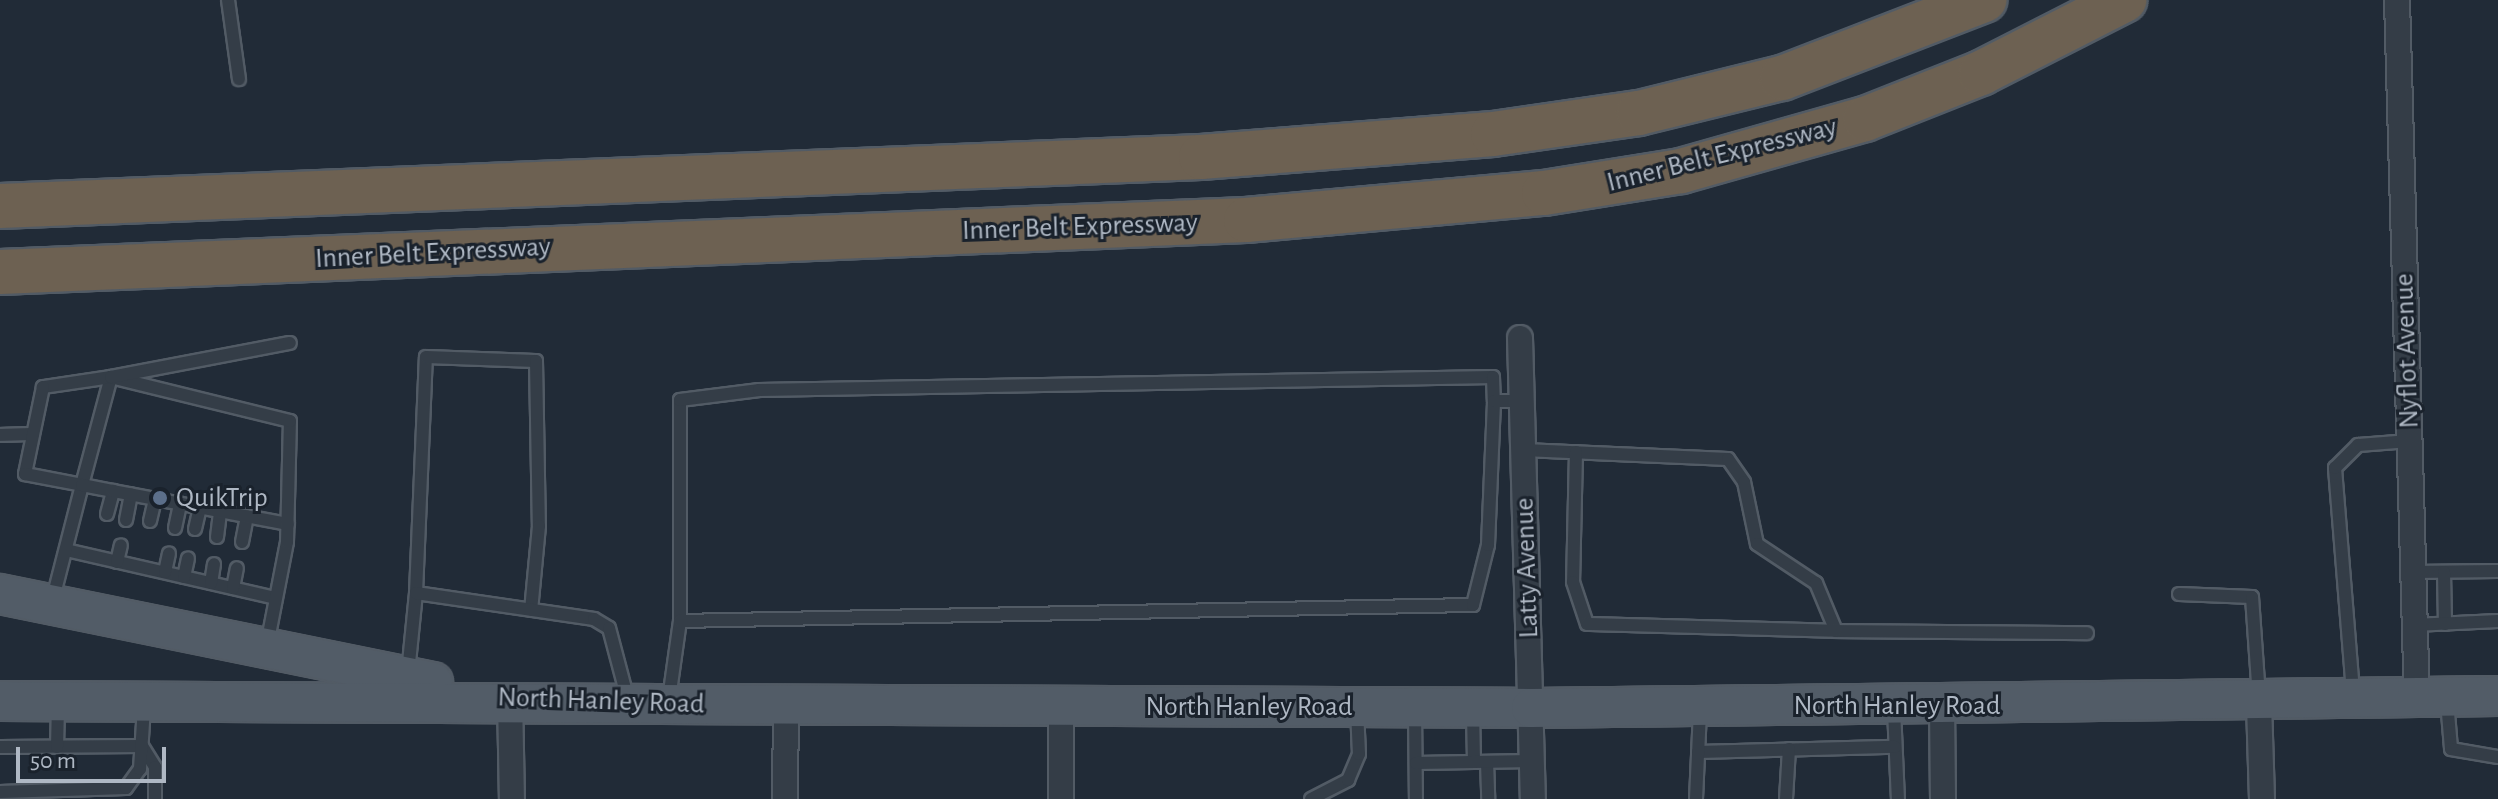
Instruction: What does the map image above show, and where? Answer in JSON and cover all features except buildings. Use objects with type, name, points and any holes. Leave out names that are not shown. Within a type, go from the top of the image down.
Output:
[{"type":"highway","points":[[0,206],[1201,157],[1493,134],[1639,113],[1782,78],[1984,0]]},
{"type":"highway","name":"Inner Belt Expressway","points":[[0,272],[1246,220],[1544,193],[1681,171],[1865,119],[1981,73],[2124,0]]},
{"type":"main road","points":[[0,594],[266,648],[408,688]]},
{"type":"main road","name":"North Hanley Road","points":[[408,688],[510,698],[786,708],[2259,704],[2432,702],[2498,696]]},
{"type":"main road","points":[[0,701],[144,700],[408,688]]},
{"type":"street","name":"Nyflot Avenue","points":[[2397,0],[2414,625],[2432,702]]},
{"type":"street","name":"Latty Avenue","points":[[1520,338],[1533,799]]},
{"type":"street","points":[[510,698],[512,799]]},
{"type":"street","points":[[2259,704],[2262,799]]},
{"type":"street","points":[[1942,705],[1943,799]]},
{"type":"street","points":[[1061,707],[1061,799]]},
{"type":"street","points":[[785,799],[786,708]]},
{"type":"lane","points":[[228,0],[239,79]]},
{"type":"lane","points":[[288,524],[25,474],[43,387],[290,343]]},
{"type":"lane","points":[[408,688],[416,593],[426,357],[536,361],[539,526],[531,610]]},
{"type":"lane","points":[[52,605],[111,377]]},
{"type":"lane","points":[[111,377],[290,421],[288,524],[266,648]]},
{"type":"lane","points":[[668,702],[680,621],[680,400],[759,390],[1493,377],[1488,545],[1473,605],[680,621]]},
{"type":"lane","points":[[1494,401],[1522,401]]},
{"type":"lane","points":[[0,435],[33,434]]},
{"type":"lane","points":[[2353,703],[2335,468],[2358,445],[2410,441]]},
{"type":"lane","points":[[1524,450],[1728,459],[1744,482],[1757,544],[1816,583],[1836,631]]},
{"type":"lane","points":[[1576,452],[1573,582],[1587,624],[1836,631],[2087,633]]},
{"type":"lane","points":[[107,514],[113,491]]},
{"type":"lane","points":[[126,520],[131,494]]},
{"type":"lane","points":[[150,521],[155,499]]},
{"type":"lane","points":[[175,528],[180,504]]},
{"type":"lane","points":[[195,529],[200,507]]},
{"type":"lane","points":[[217,537],[220,511]]},
{"type":"lane","points":[[242,542],[247,516]]},
{"type":"lane","points":[[98,557],[101,543]]},
{"type":"lane","points":[[117,562],[121,545]]},
{"type":"lane","points":[[66,550],[276,598]]},
{"type":"lane","points":[[140,566],[143,550]]},
{"type":"lane","points":[[165,572],[169,553]]},
{"type":"lane","points":[[184,577],[188,558]]},
{"type":"lane","points":[[211,583],[214,564]]},
{"type":"lane","points":[[233,588],[237,568]]},
{"type":"lane","points":[[2413,572],[2498,571]]},
{"type":"lane","points":[[2444,572],[2445,624]]},
{"type":"lane","points":[[416,593],[531,610],[609,628],[628,700]]},
{"type":"lane","points":[[2179,594],[2252,597],[2259,704]]},
{"type":"lane","points":[[2414,625],[2498,621]]},
{"type":"lane","points":[[0,792],[14,786],[98,787],[114,795],[136,781],[142,746],[144,700]]},
{"type":"lane","points":[[58,701],[66,749]]},
{"type":"lane","points":[[2432,702],[2451,749],[2498,757]]},
{"type":"lane","points":[[1894,706],[1898,799]]},
{"type":"lane","points":[[1311,799],[1348,780],[1359,754],[1357,707]]},
{"type":"lane","points":[[1473,707],[1488,799]]},
{"type":"lane","points":[[1696,799],[1700,707]]},
{"type":"lane","points":[[1415,708],[1416,799]]},
{"type":"lane","points":[[0,747],[14,750],[100,750],[142,746]]},
{"type":"lane","points":[[142,746],[155,767],[155,799]]},
{"type":"lane","points":[[1698,752],[1895,747]]},
{"type":"lane","points":[[1786,799],[1789,749]]},
{"type":"lane","points":[[1416,763],[1532,761]]},
{"type":"place","name":"QuikTrip","points":[[160,498]]}]
